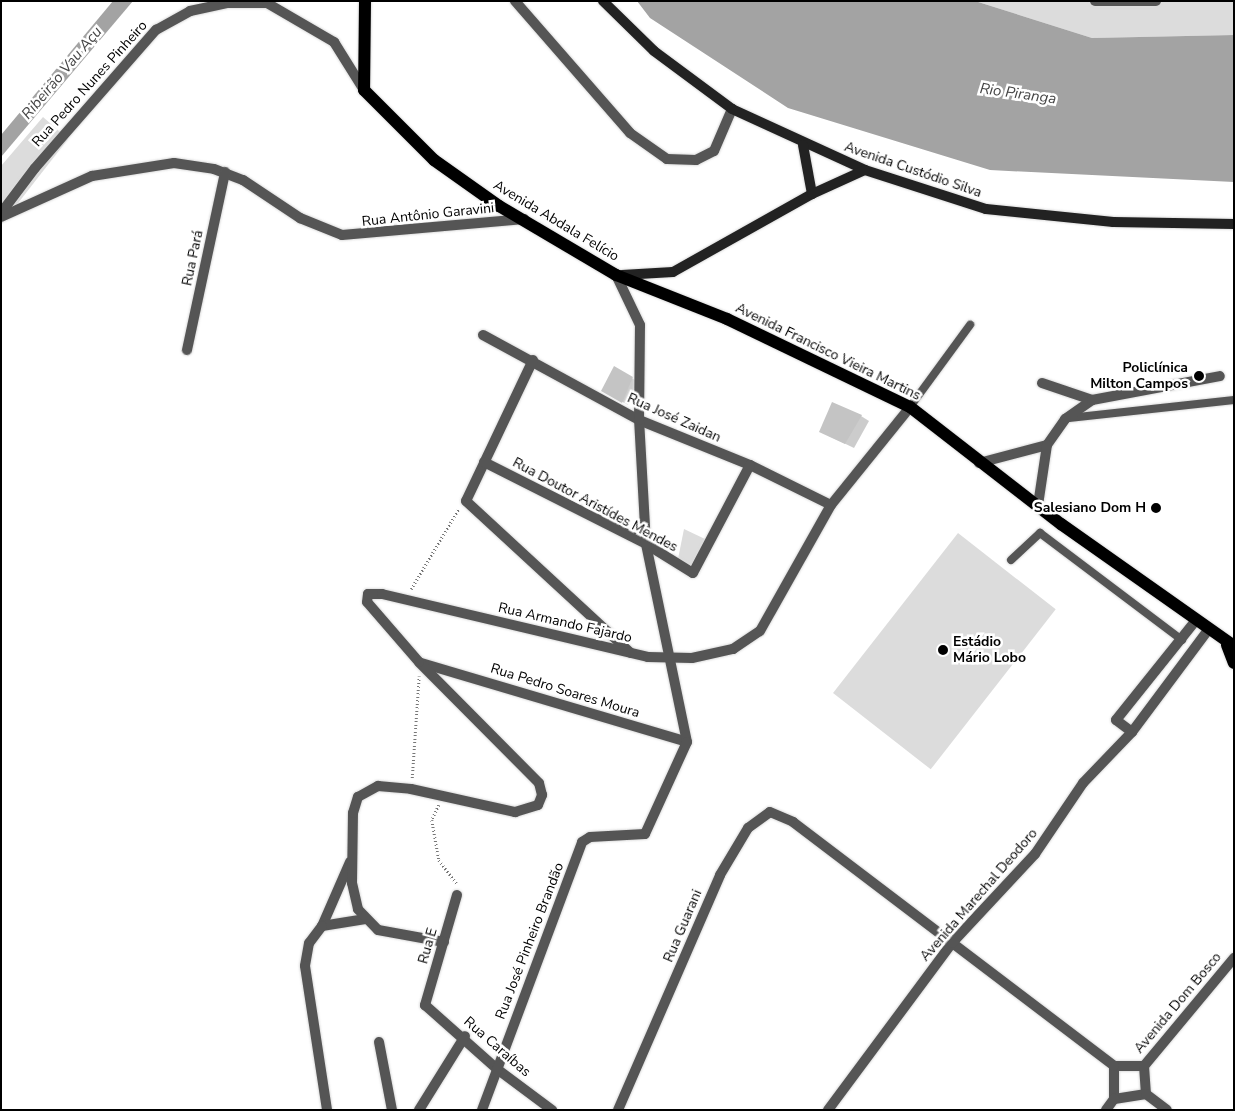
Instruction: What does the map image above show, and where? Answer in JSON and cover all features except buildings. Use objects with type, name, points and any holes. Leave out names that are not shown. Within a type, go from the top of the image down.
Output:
[{"type":"main road","points":[[364,90],[365,1]]},
{"type":"main road","name":"Avenida Custódio Silva","points":[[603,1],[654,51],[732,109],[799,143],[865,170],[986,209],[1113,222],[1234,224]]},
{"type":"main road","name":"Avenida Abdala Felício","points":[[364,90],[434,160],[616,275],[673,272],[812,194],[865,170]]},
{"type":"main road","points":[[799,143],[812,194]]},
{"type":"main road","name":"Avenida Francisco Vieira Martins","points":[[616,275],[727,319],[910,406],[979,463],[1038,505],[1060,524],[1230,645],[1234,663]]},
{"type":"street","points":[[515,1],[630,134],[667,159],[696,160],[714,150],[732,109]]},
{"type":"street","points":[[1096,1],[1156,1]]},
{"type":"street","name":"Rua Pedro Nunes Pinheiro","points":[[1,213],[34,168],[156,30],[190,10],[229,3],[267,3],[334,42],[364,90]]},
{"type":"street","name":"Rua Antônio Garavini","points":[[1,217],[92,176],[137,166],[174,163],[225,172],[300,218],[342,235],[526,218]]},
{"type":"street","name":"Rua Pará","points":[[187,350],[225,172]]},
{"type":"street","points":[[616,275],[640,325],[638,420],[646,544],[668,660],[687,742]]},
{"type":"street","name":"Rua José Zaidan","points":[[483,335],[533,360],[638,420],[750,465],[831,505]]},
{"type":"street","points":[[533,360],[466,501],[632,653]]},
{"type":"street","points":[[1038,505],[1047,445],[1065,419],[1092,400],[1220,376]]},
{"type":"street","points":[[1042,383],[1092,400]]},
{"type":"street","name":"Rua Armando Fajardo","points":[[443,795],[516,812],[538,805],[542,795],[539,783],[420,662],[366,597],[382,594],[668,660],[733,649],[760,631],[831,505],[910,406]]},
{"type":"street","points":[[979,463],[1047,445]]},
{"type":"street","name":"Rua Doutor Aristídes Mendes","points":[[484,462],[646,544],[693,573],[750,465]]},
{"type":"street","points":[[1132,732],[1116,720],[1182,640],[1196,620]]},
{"type":"street","name":"Avenida Marechal Deodoro","points":[[828,1110],[952,943],[1035,854],[1082,783],[1132,732],[1208,630]]},
{"type":"street","name":"Rua Pedro Soares Moura","points":[[420,662],[687,742]]},
{"type":"street","name":"Rua José Pinheiro Brandão","points":[[482,1110],[582,842],[590,837],[645,834],[687,742]]},
{"type":"street","points":[[443,795],[411,789],[378,786],[358,797],[352,858],[352,893],[365,919],[378,930],[444,942]]},
{"type":"street","name":"Rua Guarani","points":[[618,1110],[720,875],[748,828],[770,812],[793,822],[812,839],[952,943]]},
{"type":"street","points":[[327,1110],[305,966],[309,943],[322,926],[352,858]]},
{"type":"street","name":"Rua E","points":[[425,1005],[458,895]]},
{"type":"street","points":[[322,926],[365,919]]},
{"type":"street","points":[[952,943],[1114,1066],[1144,1066],[1146,1094]]},
{"type":"street","name":"Avenida Dom Bosco","points":[[1144,1066],[1234,958]]},
{"type":"street","name":"Rua Caraíbas","points":[[425,1005],[465,1036],[497,1069],[552,1110]]},
{"type":"street","points":[[420,1110],[465,1036]]},
{"type":"street","points":[[378,1042],[392,1110]]},
{"type":"street","points":[[1106,1110],[1114,1099],[1114,1066]]},
{"type":"street","points":[[1114,1099],[1146,1094],[1167,1110]]},
{"type":"lane","points":[[910,406],[970,325]]},
{"type":"lane","points":[[1065,419],[1234,400]]},
{"type":"lane","points":[[1011,560],[1040,533],[1182,640]]},
{"type":"path","points":[[406,600],[466,501]]},
{"type":"path","points":[[411,789],[420,662]]},
{"type":"path","points":[[443,795],[432,820],[439,860],[456,881],[458,895]]},
{"type":"shaded area","points":[[975,1],[1234,2],[1234,35],[1092,38]]},
{"type":"shaded area","points":[[43,117],[68,139],[1,225],[1,166]]},
{"type":"shaded area","points":[[684,529],[705,539],[693,567],[678,559]]},
{"type":"shaded area","name":"Estádio Mário Lobo","points":[[958,533],[1056,609],[931,769],[833,693]]},
{"type":"water","name":"Ribeirão Vau Açu","points":[[113,1],[133,1],[1,157],[1,135]]},
{"type":"water","name":"Rio Piranga","points":[[637,1],[975,1],[1092,38],[1234,35],[1234,182],[990,170],[788,108],[650,18]]},
{"type":"place","name":"Policlínica Milton Campos","points":[[1199,376]]},
{"type":"place","name":"Salesiano Dom H","points":[[1156,508]]},
{"type":"place","name":"Estádio Mário Lobo","points":[[943,650]]}]
